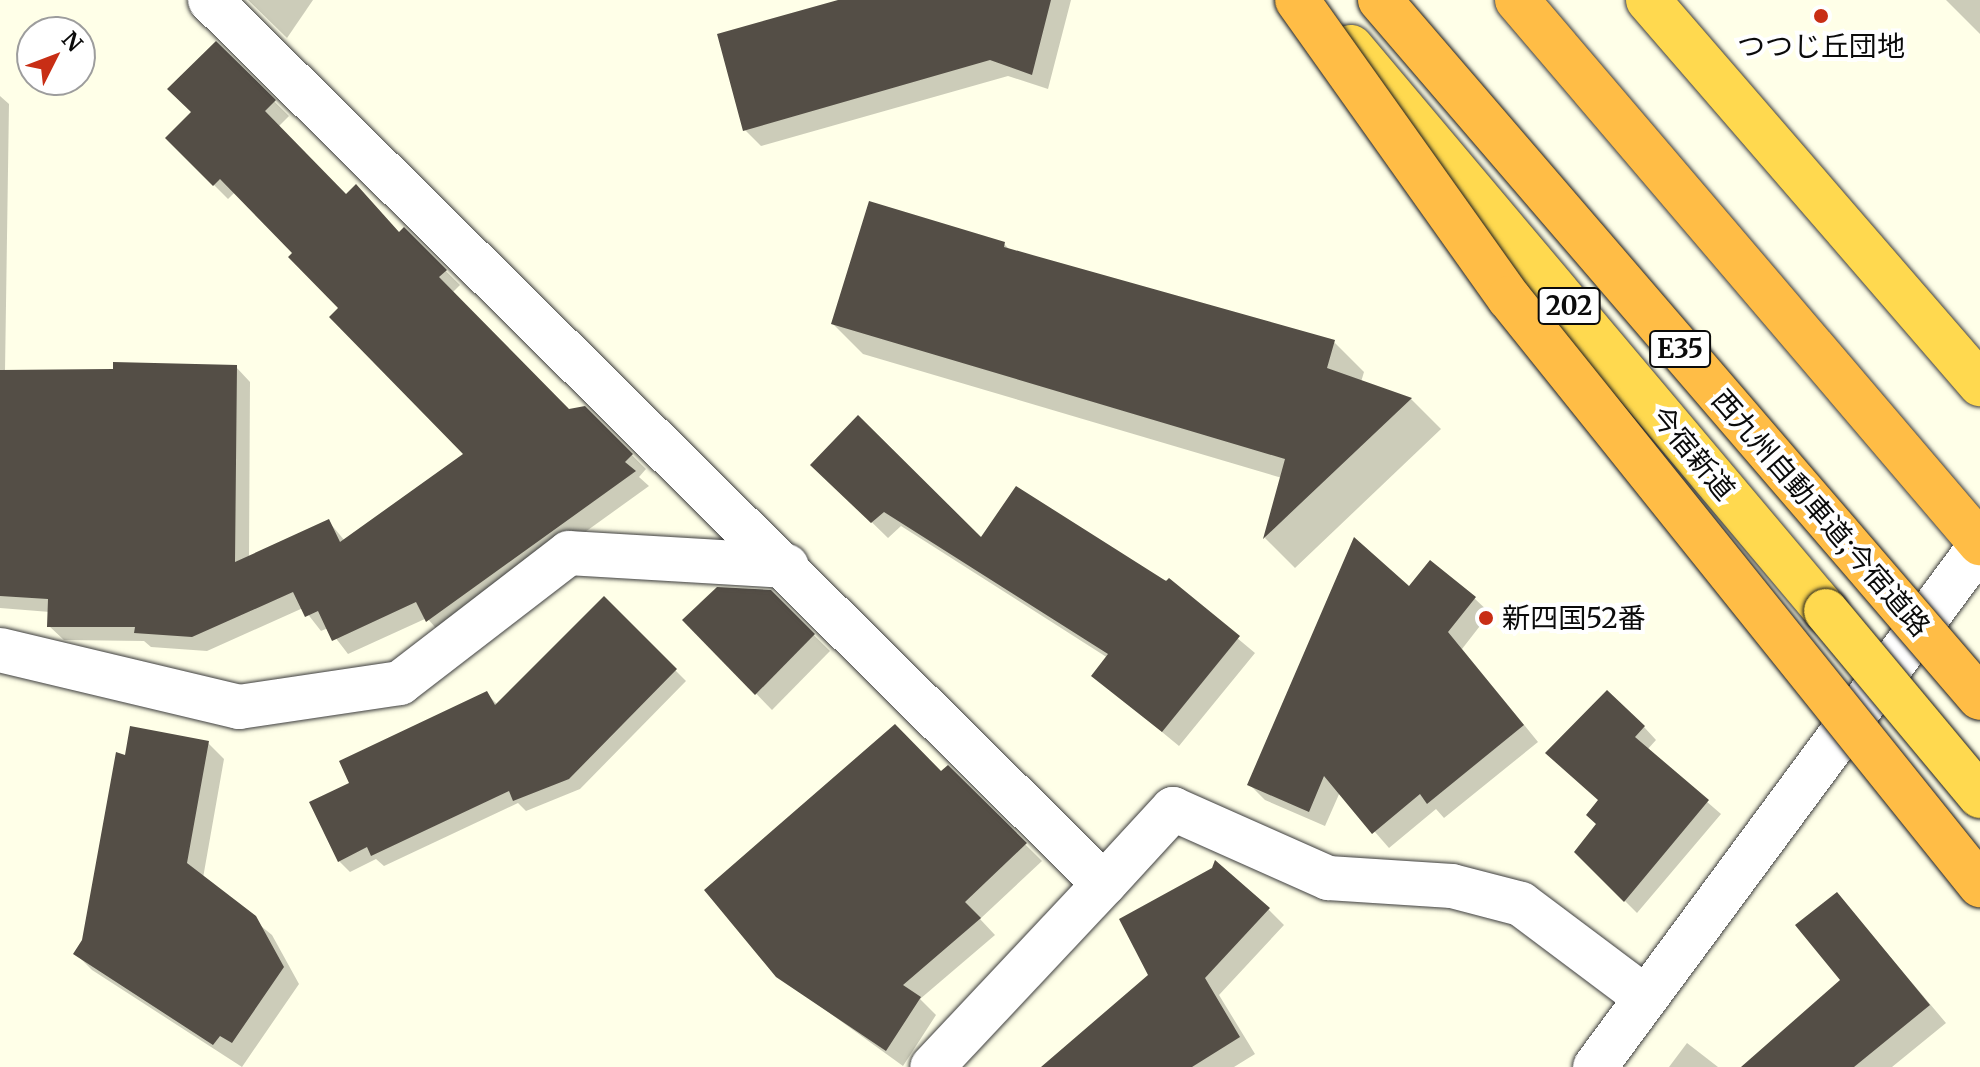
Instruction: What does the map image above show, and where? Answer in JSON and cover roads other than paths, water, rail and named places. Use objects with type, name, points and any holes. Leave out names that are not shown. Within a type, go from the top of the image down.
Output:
[{"type":"highway","points":[[1297,0],[1509,298],[1980,885]]},
{"type":"highway","name":"今宿新道","points":[[1312,0],[1980,796]]},
{"type":"highway","name":"西九州自動車道;今宿道路","points":[[1380,0],[1980,698]]},
{"type":"highway","points":[[1517,0],[1980,544]]},
{"type":"highway","points":[[1648,0],[1980,384]]},
{"type":"street","points":[[210,0],[787,566],[1104,884]]},
{"type":"street","points":[[1595,1067],[1980,544]]},
{"type":"street","points":[[0,650],[239,707],[400,683],[569,553],[787,566]]},
{"type":"street","points":[[932,1067],[1173,809],[1328,878],[1452,886],[1521,904],[1646,998]]},
{"type":"place","name":"つつじ丘団地","points":[[1821,16]]},
{"type":"place","name":"新四国52番","points":[[1486,618]]}]
